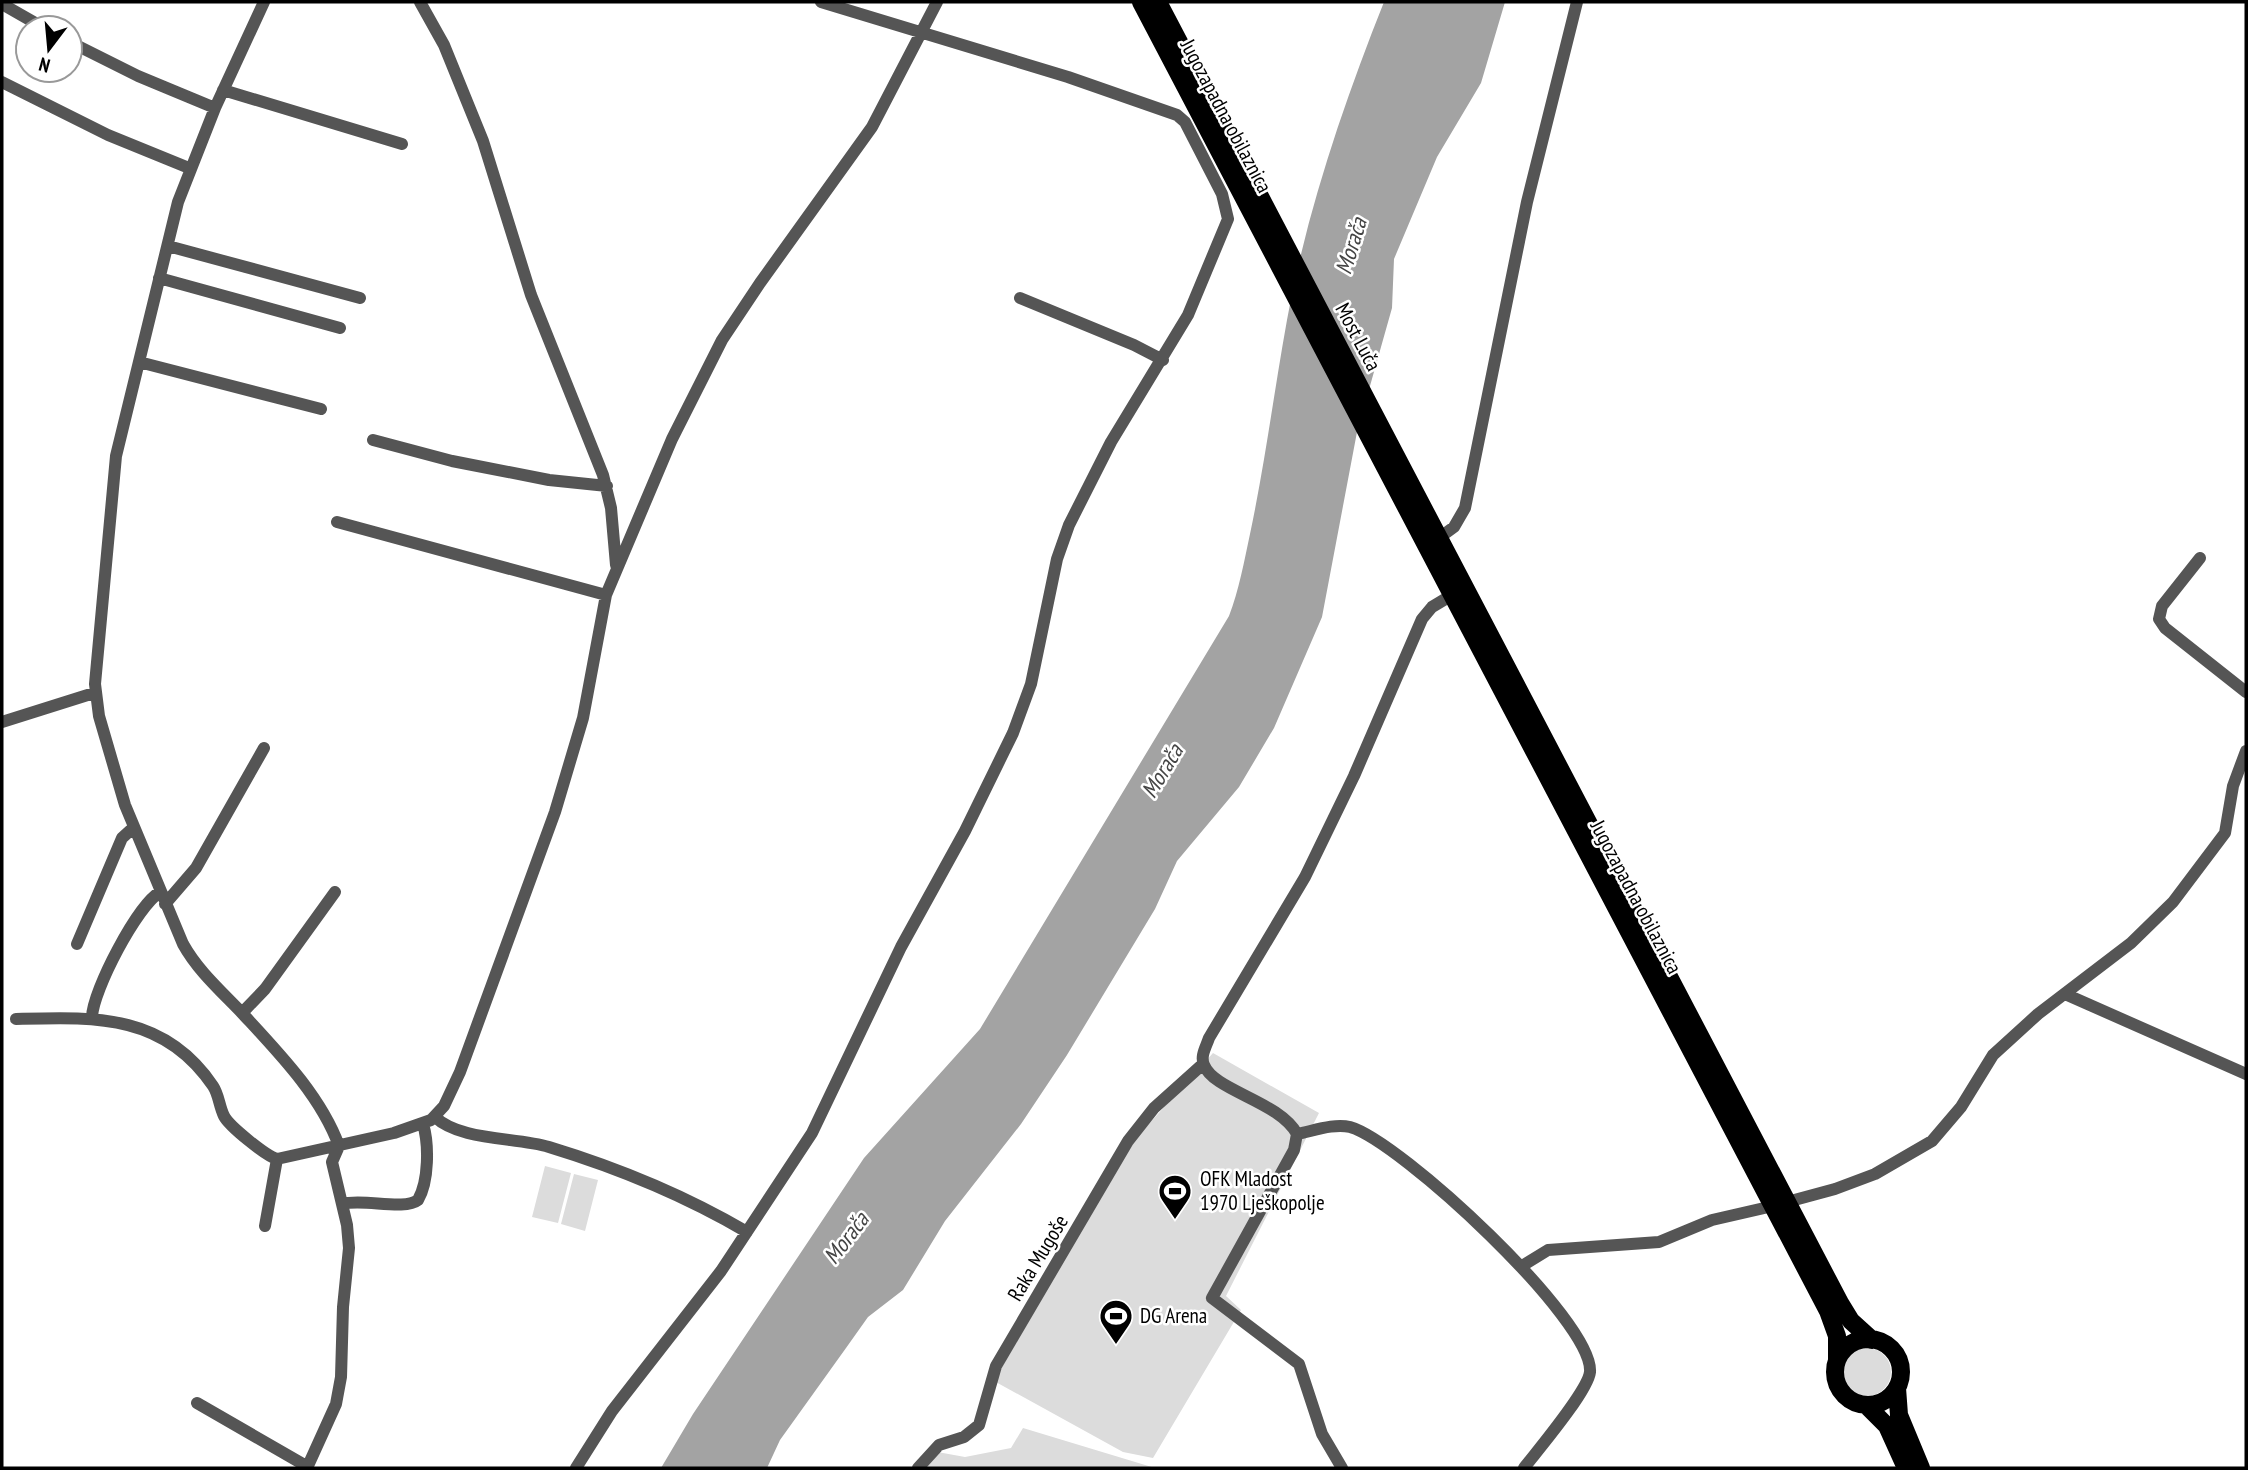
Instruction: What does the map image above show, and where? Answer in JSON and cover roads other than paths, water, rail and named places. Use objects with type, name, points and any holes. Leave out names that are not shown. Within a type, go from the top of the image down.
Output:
[{"type":"main road","name":"Jugozapadna obilaznica","points":[[1141,2],[1278,248]]},
{"type":"main road","name":"Jugozapadna obilaznica","points":[[1158,2],[1278,248]]},
{"type":"main road","name":"Most Luča","points":[[1278,248],[1386,454]]},
{"type":"main road","name":"Jugozapadna obilaznica","points":[[1386,454],[1439,537],[1780,1204],[1828,1311],[1837,1336],[1837,1361]]},
{"type":"main road","name":"Jugozapadna obilaznica","points":[[1386,454],[1452,596],[1780,1204],[1846,1312],[1872,1340]]},
{"type":"main road","points":[[1906,1468],[1887,1426],[1866,1405],[1844,1394],[1836,1379],[1837,1361],[1851,1344],[1872,1340],[1886,1345],[1898,1359],[1901,1377],[1897,1388],[1899,1415],[1921,1468]]},
{"type":"main road","points":[[1866,1405],[1884,1401],[1897,1388]]},
{"type":"street","points":[[264,2],[189,167],[159,278],[112,485],[104,605],[94,693],[133,828],[193,962],[242,1013],[327,1116],[339,1146]]},
{"type":"street","points":[[420,2],[444,45],[483,141],[531,295],[607,486],[616,569]]},
{"type":"street","points":[[576,1468],[612,1411],[721,1271],[813,1133],[901,947],[1007,748],[1031,684],[1057,559],[1069,525],[1111,442],[1163,360],[1188,314],[1228,219],[1222,194],[1185,122],[1177,115],[1068,77],[922,35],[821,2]]},
{"type":"street","points":[[16,1019],[92,1017],[150,1032],[172,1043],[215,1088],[225,1119],[267,1155],[277,1159],[423,1124],[435,1117],[444,1106],[460,1072],[555,812],[583,718],[606,595],[639,523],[683,414],[710,360],[760,283],[872,127],[937,2]]},
{"type":"street","points":[[1439,537],[1454,527],[1465,508],[1527,202],[1577,2]]},
{"type":"street","points":[[2,4],[20,14]]},
{"type":"street","points":[[84,49],[138,76],[215,107]]},
{"type":"street","points":[[2,82],[108,135],[189,167]]},
{"type":"street","points":[[223,90],[402,144]]},
{"type":"street","points":[[168,246],[360,298]]},
{"type":"street","points":[[159,278],[340,328]]},
{"type":"street","points":[[1020,298],[1134,345],[1163,360]]},
{"type":"street","points":[[139,362],[321,409]]},
{"type":"street","points":[[373,440],[452,461],[549,480],[607,486]]},
{"type":"street","points":[[337,522],[606,595]]},
{"type":"street","points":[[2200,558],[2162,606],[2159,619],[2165,628],[2246,692]]},
{"type":"street","points":[[1297,1133],[1282,1115],[1215,1078],[1203,1064],[1209,1038],[1305,877],[1354,776],[1422,619],[1432,607],[1452,596]]},
{"type":"street","points":[[2,722],[94,693]]},
{"type":"street","points":[[165,904],[196,868],[264,748]]},
{"type":"street","points":[[1522,1266],[1548,1250],[1659,1242],[1712,1220],[1835,1189],[1875,1174],[1932,1141],[1961,1107],[1993,1055],[2162,915],[2222,838],[2227,826],[2233,786],[2246,751]]},
{"type":"street","points":[[77,944],[122,838],[133,828]]},
{"type":"street","points":[[92,1017],[94,998],[102,982],[140,915],[160,892]]},
{"type":"street","points":[[242,1013],[265,989],[335,892]]},
{"type":"street","points":[[2065,994],[2246,1074]]},
{"type":"street","name":"Raka Mugoše","points":[[918,1468],[932,1449],[964,1437],[979,1425],[996,1366],[1128,1141],[1154,1108],[1183,1079],[1203,1064]]},
{"type":"street","points":[[435,1117],[461,1130],[552,1147],[662,1187],[747,1231]]},
{"type":"street","points":[[342,1204],[359,1201],[408,1204],[418,1200],[423,1188],[426,1150],[423,1124]]},
{"type":"street","points":[[1297,1133],[1348,1127],[1373,1139],[1452,1202],[1522,1266],[1581,1341],[1587,1353],[1590,1373],[1586,1384],[1524,1468]]},
{"type":"street","points":[[1297,1133],[1289,1161],[1212,1298],[1299,1364],[1322,1434],[1342,1468]]},
{"type":"street","points":[[197,1403],[307,1468],[341,1385],[349,1248],[331,1158],[339,1146]]},
{"type":"street","points":[[265,1226],[277,1159]]},
{"type":"water","name":"Morača","points":[[1384,2],[1505,2],[1481,83],[1437,157],[1394,259],[1392,308],[1357,432],[1322,617],[1274,728],[1239,787],[1177,861],[1155,909],[1067,1055],[1021,1124],[945,1221],[903,1290],[868,1317],[780,1440],[767,1468],[661,1468],[693,1414],[864,1158],[980,1029],[1229,616],[1241,576],[1255,507],[1287,320],[1305,239],[1354,80]]},
{"type":"place","name":"OFK Mladost 1970 Lješkopolje","points":[[1175,1221]]},
{"type":"place","name":"DG Arena","points":[[1116,1346]]}]
